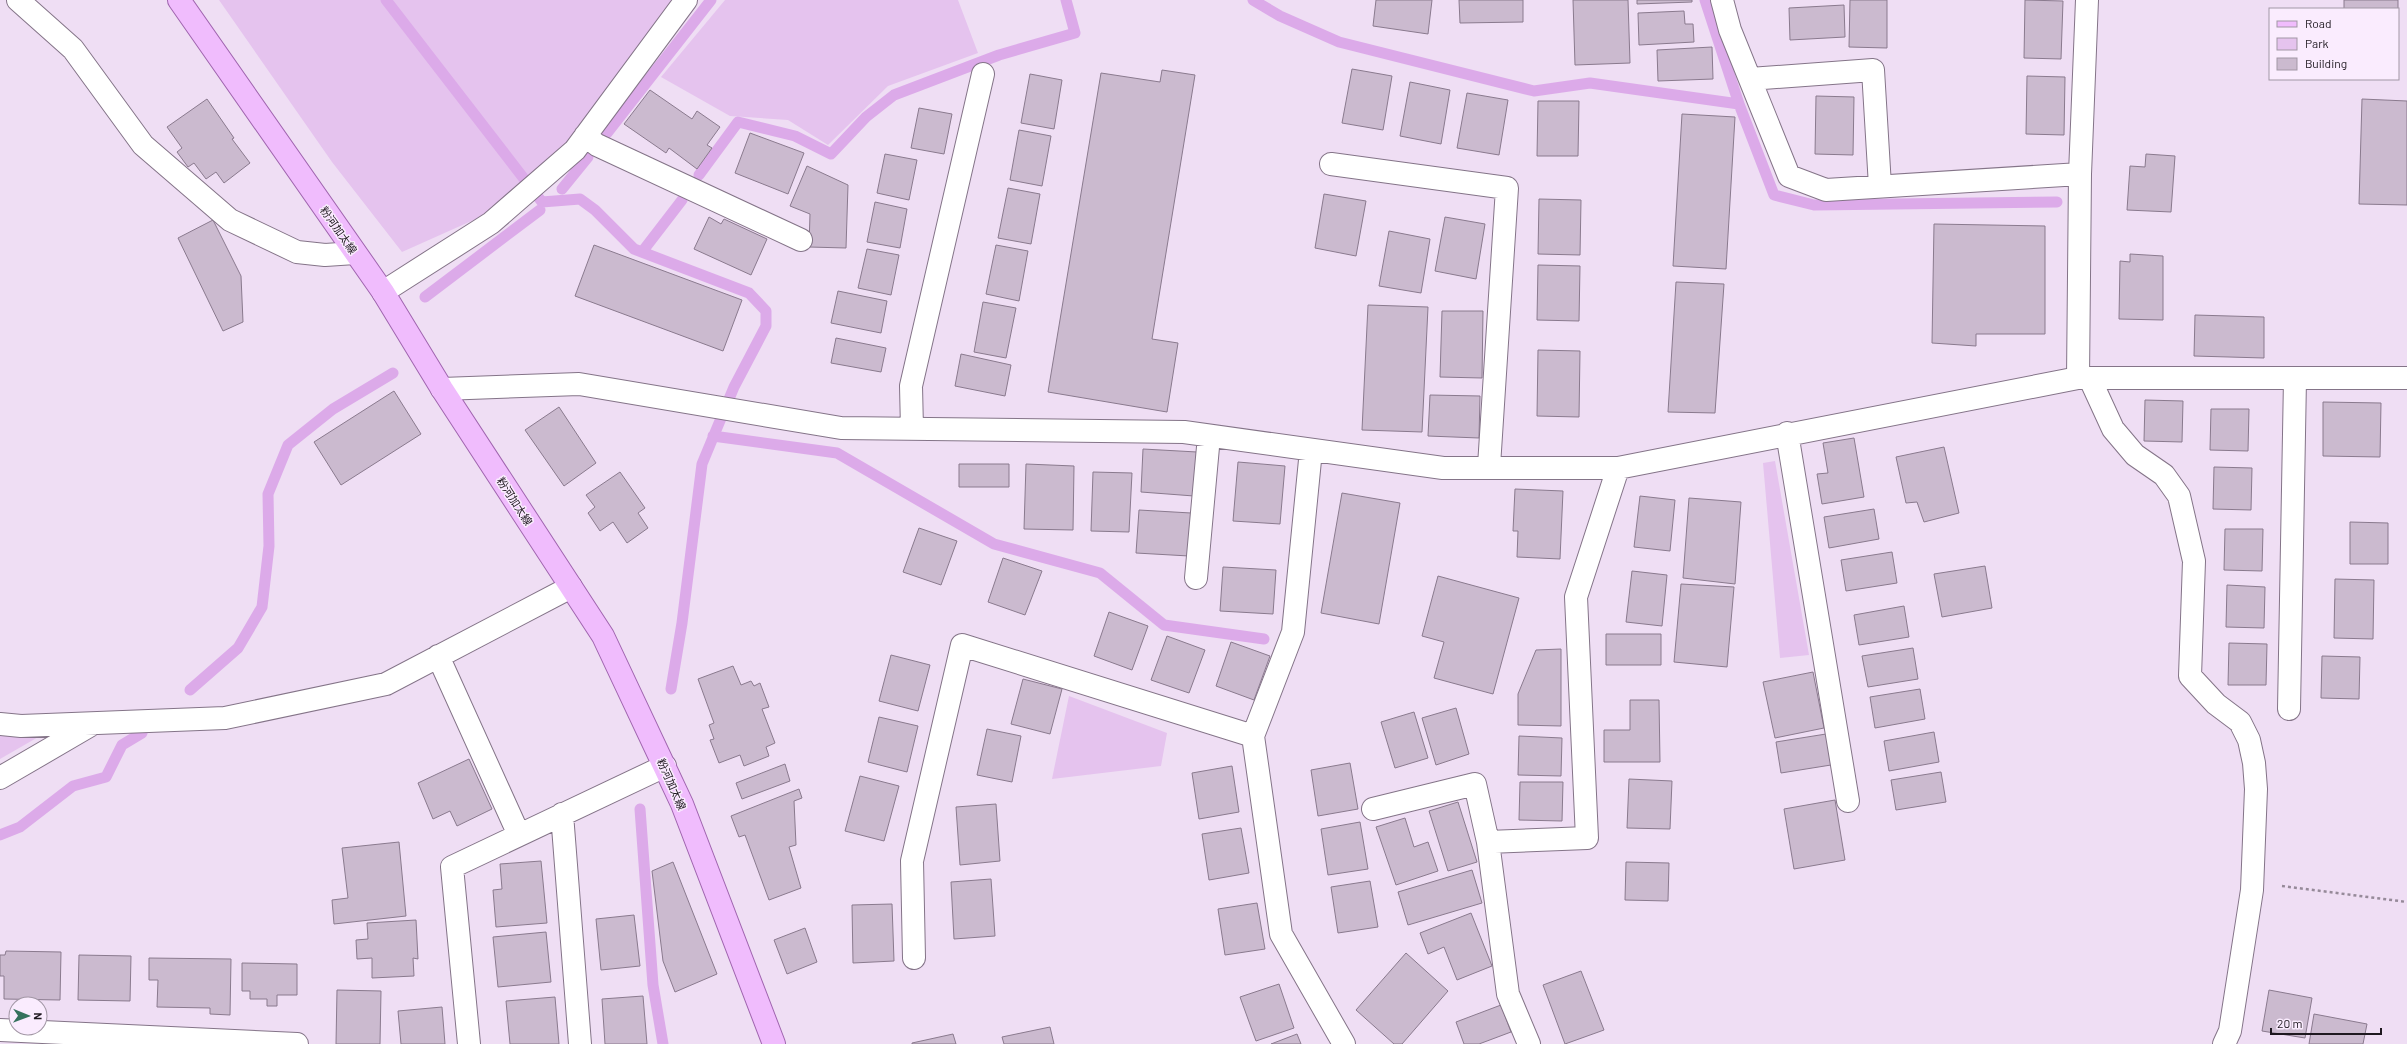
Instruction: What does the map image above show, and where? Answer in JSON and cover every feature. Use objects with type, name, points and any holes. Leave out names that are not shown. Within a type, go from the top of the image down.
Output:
[{"type":"main road","name":"粉河加太線","points":[[180,0],[383,292],[442,389],[603,636],[682,804],[774,1044]]},
{"type":"street","points":[[18,0],[73,49],[143,145],[230,220],[297,252],[325,255],[355,253]]},
{"type":"street","points":[[383,292],[491,223],[575,150],[686,0]]},
{"type":"street","points":[[1722,0],[1730,30],[1789,176],[1826,190],[2080,174]]},
{"type":"street","points":[[2087,0],[2080,174],[2084,378],[2113,429],[2135,455],[2164,475],[2179,496],[2194,560],[2190,676],[2216,704],[2240,722],[2249,740],[2254,763],[2256,789],[2252,890],[2230,1031],[2224,1044]]},
{"type":"street","points":[[1750,79],[1873,70],[1880,186]]},
{"type":"street","points":[[912,429],[911,386],[983,74]]},
{"type":"street","points":[[585,136],[597,145],[801,240]]},
{"type":"street","points":[[1331,164],[1507,188],[1489,466]]},
{"type":"street","points":[[442,389],[579,384],[841,428],[1184,432],[1443,468],[1489,466],[1618,468],[1787,433],[2084,378],[2407,378]]},
{"type":"street","points":[[2289,709],[2295,379]]},
{"type":"street","points":[[1787,433],[1848,800]]},
{"type":"street","points":[[1196,578],[1209,436]]},
{"type":"street","points":[[1311,450],[1293,632],[1253,736],[1281,934],[1344,1044]]},
{"type":"street","points":[[1488,842],[1587,838],[1576,597],[1618,468]]},
{"type":"street","points":[[0,724],[21,726],[225,718],[386,684],[571,587]]},
{"type":"street","points":[[914,958],[912,861],[962,645],[1253,736]]},
{"type":"street","points":[[438,656],[519,835]]},
{"type":"street","points":[[0,778],[94,723]]},
{"type":"street","points":[[468,1044],[452,867],[665,766]]},
{"type":"street","points":[[1373,809],[1475,784],[1488,842],[1508,994],[1529,1044]]},
{"type":"street","points":[[562,814],[580,1044]]},
{"type":"street","points":[[0,1030],[33,1038],[297,1044]]},
{"type":"path","points":[[2252,890],[2283,886],[2407,902]]},
{"type":"green space","points":[[219,0],[674,0],[567,142],[487,214],[402,252],[332,162]]},
{"type":"green space","points":[[725,0],[958,0],[978,53],[888,86],[828,145],[788,120],[730,116],[661,77]]},
{"type":"green space","points":[[1775,461],[1809,655],[1780,658],[1763,463]]},
{"type":"green space","points":[[1069,696],[1167,733],[1161,766],[1052,779]]},
{"type":"green space","points":[[0,736],[40,736],[0,759]]},
{"type":"building","points":[[1376,0],[1432,0],[1428,34],[1373,26]]},
{"type":"building","points":[[1459,0],[1523,0],[1523,22],[1460,23]]},
{"type":"building","points":[[1573,0],[1628,0],[1630,63],[1575,65]]},
{"type":"building","points":[[1637,0],[1692,0],[1692,2],[1637,4]]},
{"type":"building","points":[[1850,0],[1887,0],[1887,48],[1849,47]]},
{"type":"building","points":[[2025,0],[2063,1],[2061,59],[2024,58]]},
{"type":"building","points":[[2344,0],[2398,0],[2398,8],[2344,8]]},
{"type":"building","points":[[1844,5],[1845,37],[1790,40],[1789,8]]},
{"type":"building","points":[[1684,11],[1685,24],[1693,24],[1694,42],[1639,45],[1638,13]]},
{"type":"building","points":[[1712,47],[1713,79],[1658,81],[1657,50]]},
{"type":"building","points":[[1352,69],[1392,76],[1383,130],[1342,123]]},
{"type":"building","points":[[1162,70],[1195,75],[1152,339],[1178,343],[1167,412],[1048,392],[1101,73],[1160,82]]},
{"type":"building","points":[[1030,74],[1062,80],[1054,129],[1021,123]]},
{"type":"building","points":[[2027,76],[2065,77],[2064,135],[2026,134]]},
{"type":"building","points":[[1410,82],[1450,90],[1441,144],[1400,136]]},
{"type":"building","points":[[650,90],[692,119],[697,111],[720,127],[707,145],[712,148],[697,169],[669,148],[666,153],[624,124]]},
{"type":"building","points":[[1467,93],[1508,100],[1499,155],[1457,148]]},
{"type":"building","points":[[1816,96],[1854,97],[1853,155],[1815,154]]},
{"type":"building","points":[[207,99],[234,138],[232,139],[250,163],[224,183],[216,172],[206,179],[194,163],[188,167],[177,152],[182,148],[167,127]]},
{"type":"building","points":[[2362,99],[2407,101],[2407,205],[2359,204]]},
{"type":"building","points":[[1538,101],[1579,101],[1578,156],[1537,156]]},
{"type":"building","points":[[919,108],[952,114],[944,154],[911,148]]},
{"type":"building","points":[[1682,114],[1735,117],[1726,269],[1673,266]]},
{"type":"building","points":[[1019,130],[1051,136],[1042,186],[1010,180]]},
{"type":"building","points":[[750,133],[804,153],[788,194],[735,173]]},
{"type":"building","points":[[885,154],[917,160],[909,200],[877,193]]},
{"type":"building","points":[[2146,154],[2175,156],[2171,212],[2127,210],[2130,166],[2145,167]]},
{"type":"building","points":[[807,166],[848,185],[846,248],[809,247],[810,214],[790,206]]},
{"type":"building","points":[[1008,188],[1040,194],[1031,244],[998,238]]},
{"type":"building","points":[[1324,194],[1366,201],[1356,256],[1315,248]]},
{"type":"building","points":[[1539,199],[1581,200],[1580,255],[1538,254]]},
{"type":"building","points":[[875,202],[907,209],[900,248],[867,242]]},
{"type":"building","points":[[709,217],[721,224],[724,219],[767,239],[751,275],[694,249]]},
{"type":"building","points":[[1445,217],[1485,224],[1476,279],[1435,271]]},
{"type":"building","points":[[213,220],[241,276],[243,322],[223,331],[178,238]]},
{"type":"building","points":[[1934,224],[2045,226],[2045,334],[1976,334],[1976,346],[1932,343]]},
{"type":"building","points":[[1389,231],[1430,239],[1421,293],[1379,286]]},
{"type":"building","points":[[594,245],[742,300],[723,351],[575,296]]},
{"type":"building","points":[[996,245],[1028,251],[1019,301],[986,294]]},
{"type":"building","points":[[867,249],[899,255],[891,295],[858,288]]},
{"type":"building","points":[[2130,254],[2163,256],[2163,320],[2119,319],[2120,261],[2130,262]]},
{"type":"building","points":[[1538,265],[1580,266],[1579,321],[1537,320]]},
{"type":"building","points":[[1676,282],[1724,284],[1715,413],[1668,412]]},
{"type":"building","points":[[838,291],[887,301],[881,333],[831,323]]},
{"type":"building","points":[[983,302],[1016,308],[1006,358],[974,352]]},
{"type":"building","points":[[1368,305],[1428,307],[1422,432],[1362,430]]},
{"type":"building","points":[[1442,311],[1483,311],[1482,378],[1440,377]]},
{"type":"building","points":[[2195,315],[2264,317],[2264,358],[2194,356]]},
{"type":"building","points":[[836,338],[886,348],[881,372],[831,363]]},
{"type":"building","points":[[1538,350],[1580,351],[1579,417],[1537,416]]},
{"type":"building","points":[[961,354],[1011,365],[1005,396],[955,386]]},
{"type":"building","points":[[394,391],[421,434],[341,485],[314,442]]},
{"type":"building","points":[[1430,395],[1480,396],[1479,438],[1428,436]]},
{"type":"building","points":[[2145,400],[2183,401],[2182,442],[2144,441]]},
{"type":"building","points":[[2323,402],[2381,403],[2380,457],[2323,456]]},
{"type":"building","points":[[559,407],[596,463],[564,486],[525,430]]},
{"type":"building","points":[[2211,409],[2249,409],[2248,451],[2210,450]]},
{"type":"building","points":[[1854,438],[1864,497],[1822,504],[1817,474],[1828,473],[1823,443]]},
{"type":"building","points":[[1944,447],[1959,513],[1924,522],[1917,502],[1906,503],[1896,457]]},
{"type":"building","points":[[1143,449],[1197,452],[1194,496],[1141,492]]},
{"type":"building","points":[[1238,462],[1285,466],[1280,524],[1233,521]]},
{"type":"building","points":[[959,464],[1009,464],[1009,487],[959,487]]},
{"type":"building","points":[[1026,464],[1074,466],[1073,530],[1024,529]]},
{"type":"building","points":[[2214,467],[2252,468],[2251,510],[2213,509]]},
{"type":"building","points":[[620,472],[645,508],[638,513],[648,528],[627,543],[613,522],[600,531],[588,513],[595,507],[586,495]]},
{"type":"building","points":[[1093,472],[1132,473],[1129,532],[1091,531]]},
{"type":"building","points":[[1515,489],[1563,491],[1560,559],[1517,557],[1518,531],[1513,531]]},
{"type":"building","points":[[1342,493],[1400,503],[1379,624],[1321,613]]},
{"type":"building","points":[[1640,496],[1675,500],[1670,551],[1634,547]]},
{"type":"building","points":[[1689,498],[1741,502],[1735,584],[1683,578]]},
{"type":"building","points":[[1874,509],[1879,539],[1829,548],[1824,517]]},
{"type":"building","points":[[1139,510],[1191,513],[1189,556],[1136,553]]},
{"type":"building","points":[[2350,522],[2388,523],[2388,564],[2350,564]]},
{"type":"building","points":[[919,528],[957,541],[941,585],[903,572]]},
{"type":"building","points":[[2225,529],[2263,529],[2262,571],[2224,570]]},
{"type":"building","points":[[1892,552],[1897,583],[1846,591],[1841,560]]},
{"type":"building","points":[[1003,558],[1042,571],[1025,615],[988,602]]},
{"type":"building","points":[[1985,566],[1992,608],[1942,617],[1934,574]]},
{"type":"building","points":[[1223,567],[1276,570],[1273,614],[1220,611]]},
{"type":"building","points":[[1632,571],[1667,575],[1662,626],[1626,622]]},
{"type":"building","points":[[1438,576],[1519,598],[1493,694],[1434,678],[1444,642],[1422,636]]},
{"type":"building","points":[[2335,579],[2374,580],[2373,639],[2334,638]]},
{"type":"building","points":[[1681,584],[1734,587],[1727,667],[1674,662]]},
{"type":"building","points":[[2227,585],[2265,587],[2264,628],[2226,627]]},
{"type":"building","points":[[1904,606],[1909,637],[1859,645],[1854,615]]},
{"type":"building","points":[[1109,612],[1148,626],[1132,670],[1094,656]]},
{"type":"building","points":[[1606,634],[1661,634],[1661,665],[1606,665]]},
{"type":"building","points":[[1167,636],[1205,650],[1189,693],[1151,680]]},
{"type":"building","points":[[1231,642],[1270,656],[1254,700],[1216,686]]},
{"type":"building","points":[[2229,643],[2267,644],[2266,685],[2228,685]]},
{"type":"building","points":[[1913,648],[1918,679],[1868,687],[1862,656]]},
{"type":"building","points":[[1561,649],[1561,726],[1518,725],[1518,694],[1536,650]]},
{"type":"building","points":[[891,655],[930,665],[918,711],[879,701]]},
{"type":"building","points":[[2322,656],[2360,657],[2359,699],[2321,698]]},
{"type":"building","points":[[733,666],[741,685],[751,681],[754,686],[760,683],[769,707],[762,709],[775,743],[766,747],[769,756],[744,766],[740,755],[719,763],[710,740],[714,739],[709,725],[714,723],[698,679]]},
{"type":"building","points":[[1813,672],[1824,728],[1775,738],[1763,682]]},
{"type":"building","points":[[1023,679],[1062,689],[1050,734],[1011,724]]},
{"type":"building","points":[[1920,689],[1925,719],[1875,728],[1870,697]]},
{"type":"building","points":[[1630,700],[1659,700],[1660,762],[1604,762],[1604,730],[1630,730]]},
{"type":"building","points":[[1456,708],[1469,754],[1436,765],[1422,718]]},
{"type":"building","points":[[1414,712],[1428,758],[1395,768],[1381,722]]},
{"type":"building","points":[[879,717],[918,726],[907,772],[868,762]]},
{"type":"building","points":[[987,729],[1021,736],[1012,782],[977,775]]},
{"type":"building","points":[[1934,732],[1939,762],[1889,771],[1884,741]]},
{"type":"building","points":[[1826,734],[1831,765],[1781,773],[1776,742]]},
{"type":"building","points":[[1519,736],[1562,738],[1561,776],[1518,775]]},
{"type":"building","points":[[469,759],[492,809],[457,826],[450,811],[433,819],[418,783]]},
{"type":"building","points":[[1350,763],[1358,809],[1318,816],[1311,770]]},
{"type":"building","points":[[785,764],[790,781],[742,799],[736,783]]},
{"type":"building","points":[[1232,766],[1239,812],[1199,819],[1192,773]]},
{"type":"building","points":[[1941,772],[1946,802],[1896,810],[1891,780]]},
{"type":"building","points":[[860,776],[899,786],[884,841],[845,831]]},
{"type":"building","points":[[1629,779],[1672,781],[1670,829],[1627,828]]},
{"type":"building","points":[[1520,782],[1563,782],[1562,821],[1519,820]]},
{"type":"building","points":[[799,789],[802,798],[794,801],[796,845],[789,847],[801,888],[769,900],[745,835],[739,837],[731,816]]},
{"type":"building","points":[[1835,800],[1845,860],[1794,869],[1784,809]]},
{"type":"building","points":[[1458,802],[1477,862],[1448,871],[1429,811]]},
{"type":"building","points":[[996,804],[1000,861],[960,865],[956,807]]},
{"type":"building","points":[[1405,818],[1414,847],[1428,842],[1438,871],[1396,885],[1376,827]]},
{"type":"building","points":[[1360,822],[1368,869],[1328,875],[1321,829]]},
{"type":"building","points":[[1241,828],[1249,873],[1209,880],[1202,834]]},
{"type":"building","points":[[399,842],[406,916],[334,924],[332,900],[348,898],[342,848]]},
{"type":"building","points":[[541,861],[547,923],[496,927],[493,890],[502,889],[500,864]]},
{"type":"building","points":[[673,862],[717,974],[675,992],[663,961],[652,871]]},
{"type":"building","points":[[1626,862],[1669,863],[1668,901],[1625,900]]},
{"type":"building","points":[[1472,870],[1482,903],[1408,925],[1398,892]]},
{"type":"building","points":[[991,879],[995,936],[954,939],[951,882]]},
{"type":"building","points":[[1370,881],[1378,927],[1338,933],[1331,887]]},
{"type":"building","points":[[1257,903],[1265,949],[1225,955],[1218,909]]},
{"type":"building","points":[[892,904],[894,961],[853,963],[852,905]]},
{"type":"building","points":[[1471,913],[1492,966],[1457,980],[1444,947],[1428,954],[1420,933]]},
{"type":"building","points":[[634,915],[640,966],[601,970],[596,919]]},
{"type":"building","points":[[416,920],[418,959],[413,958],[414,976],[372,978],[372,958],[357,959],[356,940],[368,939],[367,923]]},
{"type":"building","points":[[805,928],[817,962],[787,974],[774,940]]},
{"type":"building","points":[[546,932],[551,982],[498,987],[493,937]]},
{"type":"building","points":[[6,951],[61,952],[60,1000],[48,1000],[48,996],[8,996],[8,999],[4,999],[4,976],[0,976],[0,955],[5,955]]},
{"type":"building","points":[[1406,953],[1448,991],[1402,1044],[1394,1044],[1356,1010]]},
{"type":"building","points":[[79,955],[131,956],[130,1001],[78,1000]]},
{"type":"building","points":[[149,958],[231,959],[230,1015],[210,1014],[210,1008],[157,1007],[158,980],[149,980]]},
{"type":"building","points":[[242,963],[297,964],[297,995],[277,995],[277,1006],[267,1006],[267,999],[250,999],[250,991],[242,991]]},
{"type":"building","points":[[1581,971],[1604,1030],[1565,1044],[1543,985]]},
{"type":"building","points":[[1279,984],[1294,1028],[1256,1041],[1240,997]]},
{"type":"building","points":[[337,990],[381,991],[380,1044],[336,1044]]},
{"type":"building","points":[[2269,990],[2312,998],[2305,1038],[2262,1031]]},
{"type":"building","points":[[643,996],[647,1044],[605,1044],[602,999]]},
{"type":"building","points":[[555,997],[559,1044],[510,1044],[506,1001]]},
{"type":"building","points":[[1501,1005],[1511,1032],[1479,1044],[1464,1044],[1456,1022]]},
{"type":"building","points":[[442,1007],[445,1044],[401,1044],[398,1011]]},
{"type":"building","points":[[2314,1014],[2367,1024],[2363,1044],[2309,1044]]},
{"type":"building","points":[[1050,1027],[1054,1044],[1004,1044],[1002,1037]]},
{"type":"building","points":[[953,1034],[956,1044],[912,1044],[912,1043]]},
{"type":"building","points":[[1297,1034],[1301,1044],[1271,1044]]},
{"type":"waterway","points":[[386,0],[542,202],[580,199],[595,210],[634,249],[749,293],[766,311],[766,326],[734,387],[702,464],[682,623],[671,689]]},
{"type":"waterway","points":[[607,133],[711,0]]},
{"type":"waterway","points":[[699,175],[738,122],[795,136],[831,154],[866,117],[894,95],[999,55],[1075,33],[1066,0]]},
{"type":"waterway","points":[[1253,0],[1280,16],[1339,42],[1534,91],[1590,83],[1739,104]]},
{"type":"waterway","points":[[1705,0],[1739,104],[1774,195],[1814,205],[2057,202]]},
{"type":"waterway","points":[[562,189],[588,157]]},
{"type":"waterway","points":[[642,252],[682,200]]},
{"type":"waterway","points":[[425,297],[540,210]]},
{"type":"waterway","points":[[190,690],[238,648],[262,607],[269,546],[268,494],[288,445],[333,409],[393,373]]},
{"type":"waterway","points":[[713,436],[837,453],[994,544],[1100,573],[1164,625],[1264,639]]},
{"type":"waterway","points":[[0,835],[20,827],[73,786],[106,777],[122,745],[142,733]]},
{"type":"waterway","points":[[640,809],[653,985],[663,1044]]}]
